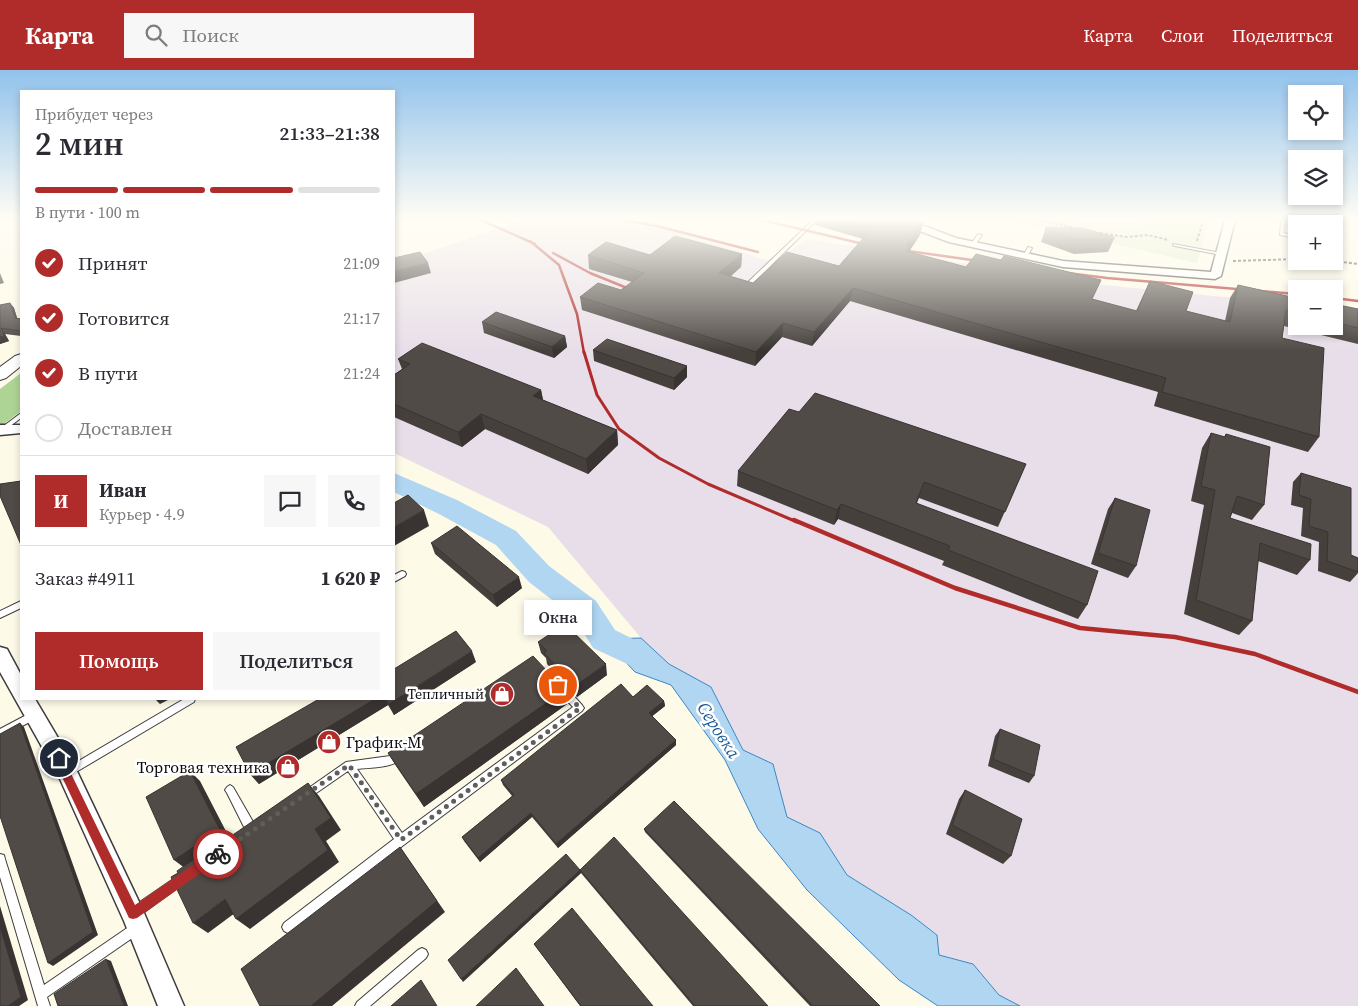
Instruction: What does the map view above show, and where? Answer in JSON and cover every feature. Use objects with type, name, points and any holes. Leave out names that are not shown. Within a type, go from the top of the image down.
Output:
[{"type":"street","points":[[1062,264],[1215,276],[1218,264]]},
{"type":"street","points":[[0,375],[20,360]]},
{"type":"street","points":[[1,430],[20,429]]},
{"type":"street","points":[[0,655],[20,690]]},
{"type":"street","points":[[30,707],[67,772],[136,920],[171,1006]]},
{"type":"lane","points":[[748,285],[770,264]]},
{"type":"lane","points":[[1,430],[20,416]]},
{"type":"lane","points":[[395,578],[402,574]]},
{"type":"lane","points":[[0,615],[20,605]]},
{"type":"lane","points":[[288,927],[401,840],[580,708],[549,675]]},
{"type":"lane","points":[[67,772],[189,700]]},
{"type":"lane","points":[[0,734],[30,707]]},
{"type":"lane","points":[[301,798],[349,765],[392,760],[408,749]]},
{"type":"lane","points":[[349,765],[401,840]]},
{"type":"lane","points":[[230,790],[252,831]]},
{"type":"lane","points":[[0,859],[42,1001],[189,873]]},
{"type":"lane","points":[[361,1006],[422,954]]},
{"type":"shaded area","points":[[395,264],[966,264],[1104,285],[1288,303],[1288,335],[1343,335],[1343,320],[1358,310],[1358,1006],[1020,1006],[999,995],[973,964],[939,955],[937,934],[911,915],[847,875],[820,833],[787,817],[773,764],[743,750],[711,687],[669,664],[641,638],[548,527],[395,453]]},
{"type":"green space","points":[[20,374],[20,412],[0,427],[0,389]]},
{"type":"water","points":[[641,638],[669,664],[711,687],[743,750],[773,764],[787,817],[820,833],[847,875],[911,915],[937,935],[939,955],[973,964],[999,995],[1020,1006],[938,1006],[899,980],[807,890],[758,829],[725,760],[671,685],[635,672],[604,639]]},
{"type":"building","points":[[395,264],[425,264],[395,271]]},
{"type":"building","points":[[615,264],[730,264],[719,273],[753,283],[774,264],[830,264],[839,266],[841,264],[954,264],[966,267],[969,264],[1035,264],[1101,280],[1092,299],[1137,311],[1150,281],[1193,292],[1186,311],[1230,322],[1238,285],[1288,296],[1288,311],[1286,310],[1282,338],[1324,348],[1319,437],[1162,392],[1166,378],[853,288],[814,332],[783,323],[756,352],[580,297],[598,283],[621,290],[644,273]]},
{"type":"building","points":[[10,303],[15,318],[20,319],[20,331],[1,328],[4,336],[0,337],[0,305]]},
{"type":"building","points":[[1343,306],[1358,309],[1358,328],[1343,324]]},
{"type":"building","points":[[496,312],[565,336],[552,347],[482,322]]},
{"type":"building","points":[[607,339],[687,366],[674,378],[593,350]]},
{"type":"building","points":[[422,343],[541,390],[533,396],[617,430],[586,459],[481,414],[458,432],[395,404],[395,374],[410,364],[398,359]]},
{"type":"building","points":[[815,393],[1026,464],[1005,512],[924,482],[916,503],[1098,571],[1087,605],[948,550],[950,546],[841,504],[837,510],[738,471],[789,409],[799,412]]},
{"type":"building","points":[[1211,433],[1225,437],[1226,434],[1270,447],[1264,505],[1237,496],[1230,518],[1311,544],[1310,560],[1260,543],[1252,621],[1196,600],[1215,490],[1201,486]]},
{"type":"building","points":[[1301,473],[1351,488],[1351,555],[1358,558],[1358,572],[1327,561],[1328,532],[1309,526],[1311,499],[1299,495]]},
{"type":"building","points":[[20,481],[20,543],[0,496],[0,484]]},
{"type":"building","points":[[408,495],[424,510],[395,526],[395,502]]},
{"type":"building","points":[[1115,498],[1150,510],[1136,566],[1098,553]]},
{"type":"building","points":[[457,526],[519,577],[493,595],[431,543]]},
{"type":"building","points":[[565,624],[606,664],[575,686],[544,653],[547,651],[538,642]]},
{"type":"building","points":[[456,631],[472,651],[389,704],[386,700],[395,700],[395,668]]},
{"type":"building","points":[[533,656],[565,690],[416,794],[388,753]]},
{"type":"building","points":[[621,684],[633,697],[647,685],[664,701],[649,713],[676,740],[556,844],[531,813],[478,858],[462,837],[514,795],[501,780]]},
{"type":"building","points":[[317,700],[373,700],[250,774],[236,747]]},
{"type":"building","points":[[20,723],[93,932],[48,963],[0,816],[0,734]]},
{"type":"building","points":[[1000,729],[1040,745],[1034,776],[993,759]]},
{"type":"building","points":[[190,771],[220,830],[174,860],[146,797]]},
{"type":"building","points":[[308,783],[331,818],[315,829],[328,850],[236,919],[225,899],[193,923],[171,877],[223,839],[224,841]]},
{"type":"building","points":[[965,790],[1022,819],[1011,856],[952,825]]},
{"type":"building","points":[[674,801],[880,1006],[813,1006],[644,829]]},
{"type":"building","points":[[614,837],[768,1006],[695,1006],[580,870]]},
{"type":"building","points":[[400,847],[437,901],[311,1006],[260,1006],[241,969]]},
{"type":"building","points":[[566,854],[580,870],[461,979],[448,960]]},
{"type":"building","points":[[572,908],[653,1006],[581,1006],[534,944]]},
{"type":"building","points":[[0,926],[21,997],[8,1006],[0,1006]]},
{"type":"building","points":[[106,959],[124,1006],[58,1006],[54,994]]},
{"type":"building","points":[[516,968],[544,1006],[476,1006]]},
{"type":"building","points":[[421,980],[437,1006],[391,1006]]},
{"type":"waterway","name":"Серовка","points":[[395,482],[448,507],[506,538],[539,574],[585,609],[604,639],[638,656]]},
{"type":"railway","points":[[557,264],[577,314],[584,353]]},
{"type":"railway","points":[[573,264],[590,273],[637,292]]},
{"type":"railway","points":[[1060,272],[1107,278],[1288,293]]},
{"type":"railway","points":[[1343,299],[1358,301]]},
{"type":"railway","points":[[584,352],[597,395],[619,429],[659,458],[708,484],[797,522]]},
{"type":"railway","points":[[794,520],[955,588],[1080,628],[1175,637],[1255,654],[1358,692]]},
{"type":"way so far","points":[[218,854],[349,765],[401,840],[580,708],[558,685]]},
{"type":"place","name":"Окна","points":[[558,685]]},
{"type":"place","name":"Тепличный","points":[[502,694]]},
{"type":"place","name":"График-М","points":[[329,742]]},
{"type":"place","name":"Торговая техника","points":[[288,767]]},
{"type":"route","points":[[59,758],[133,914],[218,854]]}]
